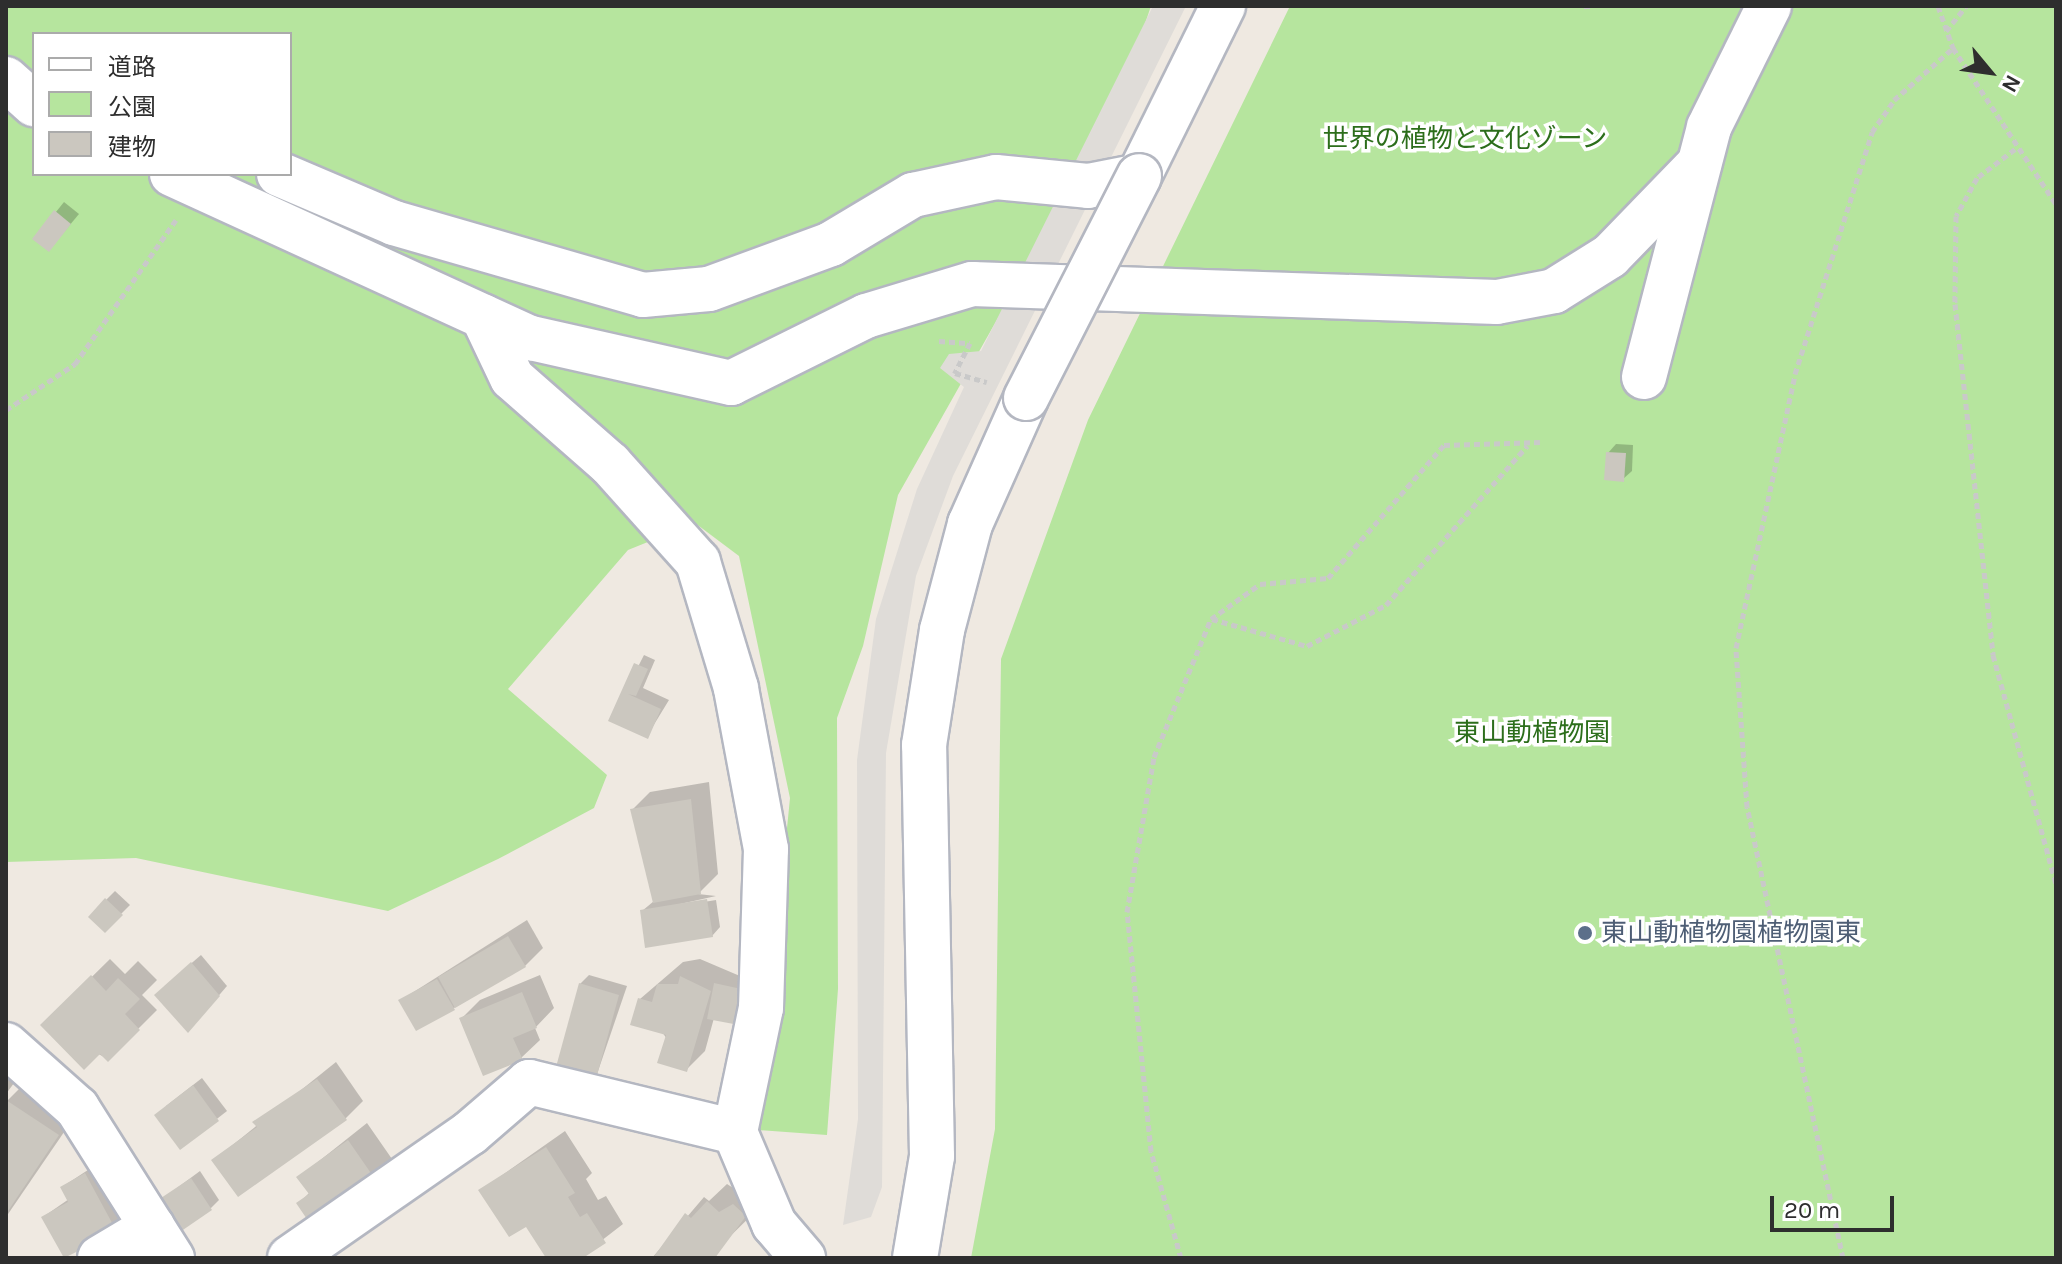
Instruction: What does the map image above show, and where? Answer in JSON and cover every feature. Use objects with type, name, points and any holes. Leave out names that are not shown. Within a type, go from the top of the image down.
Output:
[{"type":"street","points":[[915,1258],[932,1156],[924,745],[942,630],[1007,390],[1139,176],[1223,6]]},
{"type":"street","points":[[1644,377],[1709,127],[1769,6]]},
{"type":"street","points":[[6,79],[32,102]]},
{"type":"street","points":[[186,181],[531,338],[731,383],[866,316],[972,284],[1497,302],[1554,291],[1610,256],[1699,164]]},
{"type":"street","points":[[284,176],[394,223],[643,295],[709,289],[831,244],[913,195],[996,177],[1088,186],[1139,176]]},
{"type":"street","points":[[483,317],[512,378],[610,464],[698,562],[736,688],[766,849],[761,1008],[735,1132],[774,1224],[803,1258]]},
{"type":"street","points":[[6,1045],[77,1108],[162,1242],[100,1258]]},
{"type":"street","points":[[290,1258],[470,1133],[529,1082],[735,1132]]},
{"type":"path","points":[[1584,6],[1592,6]]},
{"type":"path","points":[[1938,6],[1953,48],[2015,149],[2056,204]]},
{"type":"path","points":[[1946,31],[1966,6]]},
{"type":"path","points":[[1843,1258],[1747,807],[1736,648],[1795,374],[1872,132],[1894,100],[1953,48]]},
{"type":"path","points":[[2015,149],[1977,178],[1956,216],[1955,304],[1993,655],[2056,883]]},
{"type":"path","points":[[6,410],[75,364],[186,181]]},
{"type":"path","points":[[928,340],[970,343],[955,373],[1007,390]]},
{"type":"path","points":[[1181,1258],[1151,1151],[1127,912],[1154,757],[1211,619],[1260,584],[1328,578],[1444,445],[1527,446],[1540,442]]},
{"type":"path","points":[[1211,619],[1307,646],[1386,605],[1527,446]]},
{"type":"green space","points":[[6,6],[1151,6],[1116,109],[898,495],[863,646],[837,718],[838,989],[827,1135],[757,1130],[790,798],[739,556],[695,523],[628,550],[508,689],[607,775],[594,808],[498,859],[388,911],[136,858],[6,862]]},
{"type":"green space","name":"東山動植物園","points":[[1290,6],[2056,6],[2056,1258],[971,1258],[995,1129],[1001,659],[1088,420]]},
{"type":"shaded area","points":[[1153,6],[1186,6],[953,476],[916,576],[886,753],[882,1187],[871,1217],[843,1225],[858,1119],[857,760],[876,619],[917,489],[964,387],[940,368],[949,354],[981,351]]},
{"type":"building","points":[[54,210],[71,224],[49,252],[32,239]]},
{"type":"building","points":[[1606,452],[1626,453],[1624,482],[1604,480]]},
{"type":"building","points":[[634,663],[648,669],[636,696],[628,694],[661,709],[648,739],[608,721]]},
{"type":"building","points":[[691,799],[701,894],[653,903],[630,809]]},
{"type":"building","points":[[105,898],[123,915],[105,933],[88,917]]},
{"type":"building","points":[[707,899],[713,937],[645,948],[640,910]]},
{"type":"building","points":[[508,936],[526,967],[455,1008],[438,977]]},
{"type":"building","points":[[191,962],[220,996],[188,1033],[154,995]]},
{"type":"building","points":[[91,975],[106,991],[118,978],[140,999],[125,1014],[140,1030],[108,1062],[100,1054],[84,1070],[40,1025]]},
{"type":"building","points":[[680,976],[711,991],[687,1072],[657,1063],[666,1035],[630,1025],[638,998],[652,1002],[657,984],[678,984]]},
{"type":"building","points":[[437,979],[455,1010],[416,1031],[398,1000]]},
{"type":"building","points":[[579,983],[619,995],[596,1079],[556,1067]]},
{"type":"building","points":[[714,983],[746,990],[739,1025],[707,1019]]},
{"type":"building","points":[[522,992],[537,1028],[513,1038],[523,1060],[483,1076],[459,1018]]},
{"type":"building","points":[[317,1079],[347,1120],[238,1197],[211,1160],[257,1127],[252,1122]]},
{"type":"building","points":[[193,1085],[219,1121],[180,1150],[154,1115]]},
{"type":"building","points":[[6,1100],[59,1135],[6,1214]]},
{"type":"building","points":[[348,1140],[375,1179],[311,1225],[296,1203],[309,1194],[296,1177]]},
{"type":"building","points":[[546,1147],[575,1193],[568,1197],[580,1217],[587,1213],[606,1243],[583,1258],[546,1258],[526,1227],[509,1237],[478,1190]]},
{"type":"building","points":[[85,1173],[117,1232],[64,1258],[41,1217],[68,1202],[60,1187]]},
{"type":"building","points":[[191,1178],[212,1210],[177,1234],[155,1202]]},
{"type":"building","points":[[707,1201],[719,1212],[733,1204],[746,1216],[715,1258],[653,1258],[685,1213],[691,1218]]},
{"type":"place","name":"東山動植物園植物園東","points":[[1585,933]]},
{"type":"park label","name":"世界の植物と文化ゾーン","points":[[1465,139]]}]
